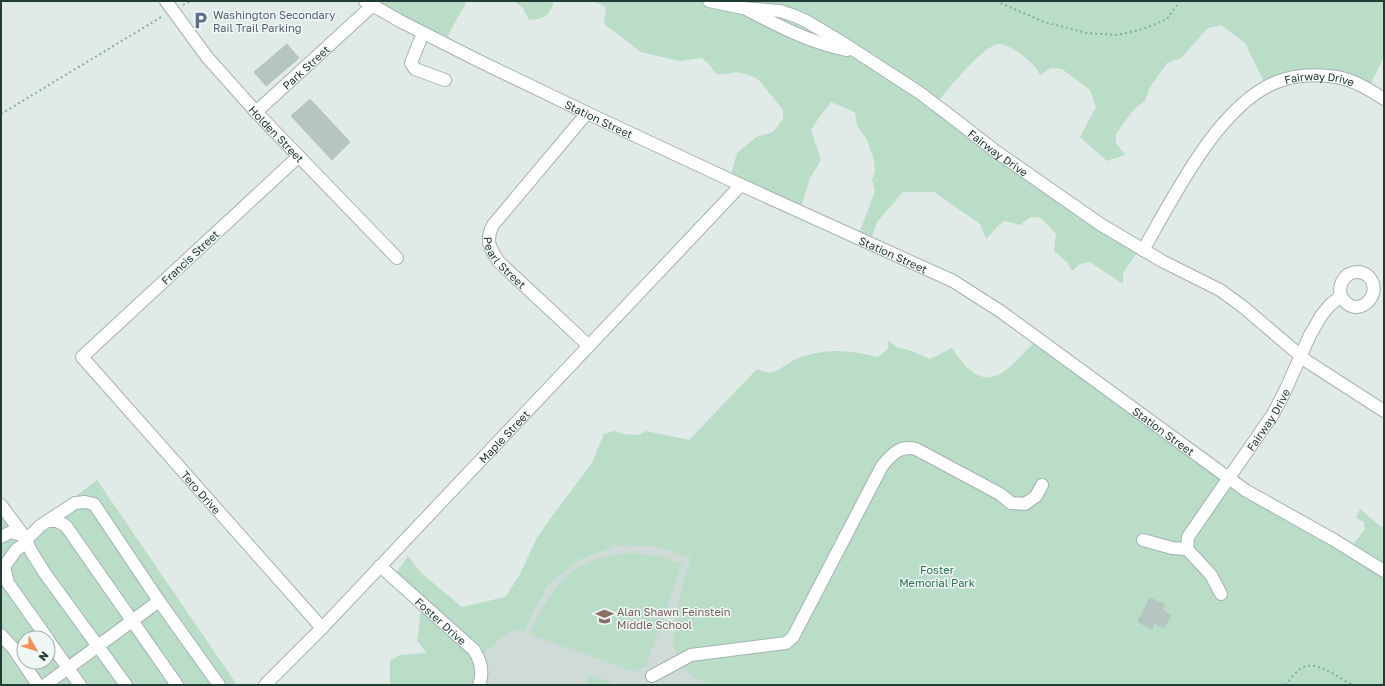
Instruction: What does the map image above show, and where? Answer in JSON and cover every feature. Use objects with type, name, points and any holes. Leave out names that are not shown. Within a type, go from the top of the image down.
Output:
[{"type":"street","name":"Fairway Drive","points":[[709,1],[743,8],[801,36],[839,49],[856,52],[920,94],[994,150],[1100,224],[1162,261],[1220,290],[1242,306],[1301,356],[1384,411]]},
{"type":"street","name":"Station Street","points":[[369,2],[423,33],[587,113],[741,186],[953,281],[1000,311],[1245,490],[1334,540],[1384,571]]},
{"type":"street","name":"Park Street","points":[[256,112],[369,2]]},
{"type":"street","name":"Holden Street","points":[[169,5],[208,58],[256,112],[396,258]]},
{"type":"street","points":[[423,33],[411,63],[412,66],[415,69],[445,80]]},
{"type":"street","name":"Fairway Drive","points":[[1143,250],[1203,150],[1235,110],[1253,95],[1275,83],[1296,76],[1318,76],[1338,78],[1359,85],[1384,99]]},
{"type":"street","name":"Pearl Street","points":[[587,113],[493,225],[490,230],[488,241],[490,248],[499,262],[589,346]]},
{"type":"street","name":"Francis Street","points":[[82,357],[299,156]]},
{"type":"street","name":"Maple Street","points":[[265,685],[322,628],[741,186]]},
{"type":"street","name":"Fairway Drive","points":[[1187,549],[1188,537],[1273,414],[1286,391],[1312,330],[1320,316],[1341,296]]},
{"type":"street","name":"Tero Drive","points":[[82,357],[322,628]]},
{"type":"street","points":[[652,676],[692,655],[786,643],[793,637],[882,466],[888,458],[897,451],[908,447],[916,449],[1000,494],[1011,503],[1025,504],[1036,496],[1042,485]]},
{"type":"street","points":[[41,630],[8,582],[2,569],[8,559],[16,550],[26,543],[40,526],[75,503],[85,502],[94,504],[159,601],[219,685]]},
{"type":"street","points":[[1,505],[44,572],[126,685]]},
{"type":"street","points":[[49,521],[57,521],[66,526],[177,685]]},
{"type":"street","points":[[1,537],[11,532],[26,543]]},
{"type":"street","points":[[1144,540],[1172,548],[1187,549],[1211,575],[1221,594]]},
{"type":"street","name":"Foster Drive","points":[[380,566],[474,650],[480,658],[482,669],[479,685]]},
{"type":"street","points":[[45,685],[159,601]]},
{"type":"street","points":[[1,635],[13,648],[38,685]]},
{"type":"street","points":[[56,651],[80,685]]},
{"type":"path","points":[[1,114],[36,94],[169,5],[190,1]]},
{"type":"path","points":[[996,1],[1044,22],[1087,33],[1117,35],[1143,29],[1167,19],[1180,1]]},
{"type":"path","points":[[1286,685],[1294,674],[1306,666],[1318,666],[1352,685]]},
{"type":"shaded area","name":"Alan Shawn Feinstein Middle School","points":[[617,545],[654,546],[690,558],[678,603],[673,644],[695,678],[710,685],[477,685],[478,658],[510,631],[524,631],[548,585],[579,560]]},
{"type":"green space","points":[[365,1],[467,1],[444,44]]},
{"type":"green space","points":[[514,1],[554,1],[546,16],[539,19],[529,20],[522,7]]},
{"type":"green space","points":[[593,1],[1384,1],[1384,57],[1368,89],[1339,78],[1266,86],[1245,43],[1221,25],[1208,28],[1181,58],[1167,63],[1150,87],[1145,101],[1134,109],[1116,134],[1116,143],[1125,155],[1107,161],[1080,137],[1096,107],[1090,90],[1062,69],[1051,68],[1040,75],[1027,59],[1018,52],[1004,45],[1000,44],[993,46],[984,52],[966,69],[936,104],[1139,250],[1123,273],[1123,284],[1090,262],[1080,264],[1072,271],[1067,262],[1054,251],[1056,234],[1041,218],[1031,217],[1020,225],[1005,221],[999,225],[986,239],[980,224],[934,192],[903,192],[877,222],[869,245],[858,236],[875,192],[872,179],[875,172],[874,160],[867,140],[857,125],[855,112],[831,102],[811,130],[821,160],[810,178],[800,211],[730,178],[737,153],[756,137],[773,132],[783,119],[783,110],[759,80],[749,75],[736,72],[716,74],[709,64],[702,58],[679,61],[641,52],[604,24],[606,7]]},
{"type":"green space","name":"Foster Memorial Park","points":[[1036,340],[1221,474],[1350,548],[1365,529],[1364,522],[1356,518],[1360,509],[1381,527],[1384,527],[1384,685],[710,685],[695,678],[682,667],[673,644],[678,603],[690,558],[654,546],[617,545],[579,560],[548,585],[524,631],[510,631],[478,658],[477,685],[390,685],[390,661],[400,655],[427,653],[417,641],[421,609],[393,578],[408,556],[421,573],[462,607],[505,597],[519,576],[537,538],[592,463],[604,434],[615,431],[623,434],[638,435],[646,431],[689,440],[757,369],[774,372],[796,359],[817,353],[844,351],[878,357],[888,349],[888,341],[899,348],[909,350],[930,359],[952,348],[964,364],[975,373],[985,377],[995,376],[1004,371],[1014,363]]},
{"type":"green space","points":[[97,480],[237,685],[1,685],[1,505],[24,536]]},
{"type":"green space","points":[[628,553],[663,557],[682,564],[646,666],[635,672],[529,634],[556,588],[577,568],[591,561],[608,556]]},
{"type":"green space","points":[[588,675],[612,682],[611,685],[585,685]]},
{"type":"building","points":[[287,44],[299,58],[266,86],[254,72]]},
{"type":"building","points":[[310,99],[350,142],[332,160],[291,116]]},
{"type":"building","points":[[1150,598],[1165,605],[1162,610],[1171,615],[1164,628],[1154,623],[1152,629],[1138,622]]},
{"type":"place","name":"Washington Secondary Rail Trail Parking","points":[[200,20]]},
{"type":"place","name":"Alan Shawn Feinstein Middle School","points":[[604,617]]}]
